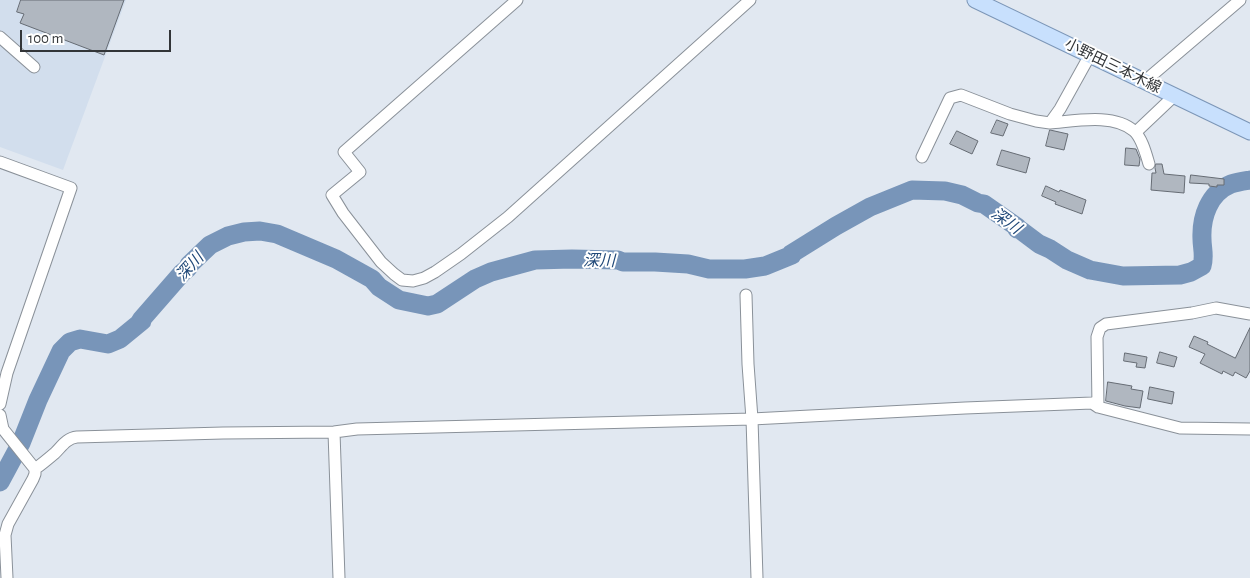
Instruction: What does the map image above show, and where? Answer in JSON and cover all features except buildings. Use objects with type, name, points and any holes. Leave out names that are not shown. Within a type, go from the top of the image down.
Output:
[{"type":"main road","name":"小野田三本木線","points":[[975,0],[1250,132]]},
{"type":"street","points":[[517,0],[344,152],[360,172],[332,195],[343,213],[381,262],[402,280],[413,281],[424,278],[477,241],[508,216],[750,0]]},
{"type":"street","points":[[1144,81],[1240,0]]},
{"type":"street","points":[[0,37],[34,67]]},
{"type":"street","points":[[1050,123],[1060,109],[1090,55]]},
{"type":"street","points":[[922,157],[950,98],[960,95],[1010,114],[1036,121],[1050,123],[1096,120],[1113,121],[1122,124],[1136,132],[1144,148],[1148,164]]},
{"type":"street","points":[[1136,132],[1174,96]]},
{"type":"street","points":[[0,162],[71,188],[7,373],[0,404]]},
{"type":"street","points":[[746,295],[757,578]]},
{"type":"street","points":[[1098,407],[1097,337],[1100,328],[1106,324],[1216,308],[1250,314]]},
{"type":"street","points":[[35,469],[71,438],[77,437],[334,432],[357,429],[752,419],[1092,403],[1098,407],[1180,428],[1250,429]]},
{"type":"street","points":[[1,424],[35,469],[33,479],[6,529],[7,578]]},
{"type":"street","points":[[334,432],[338,578]]},
{"type":"shaded area","points":[[0,0],[126,0],[63,170],[0,147]]},
{"type":"waterway","name":"深川","points":[[0,482],[21,443],[38,400],[61,351],[70,342],[80,339],[108,344],[120,339],[142,321],[189,265],[210,245],[228,236],[244,232],[260,231],[277,234],[336,259],[372,279],[379,287],[399,300],[428,306],[437,304],[475,279],[491,272],[535,260],[618,260],[623,262],[688,264],[709,269],[745,269],[765,266],[792,255],[836,226],[870,207],[912,190],[945,191],[962,195],[984,204],[1039,244],[1067,260],[1090,270],[1123,276],[1180,275],[1202,266],[1203,222],[1208,207],[1217,193],[1231,184],[1250,180]]}]
